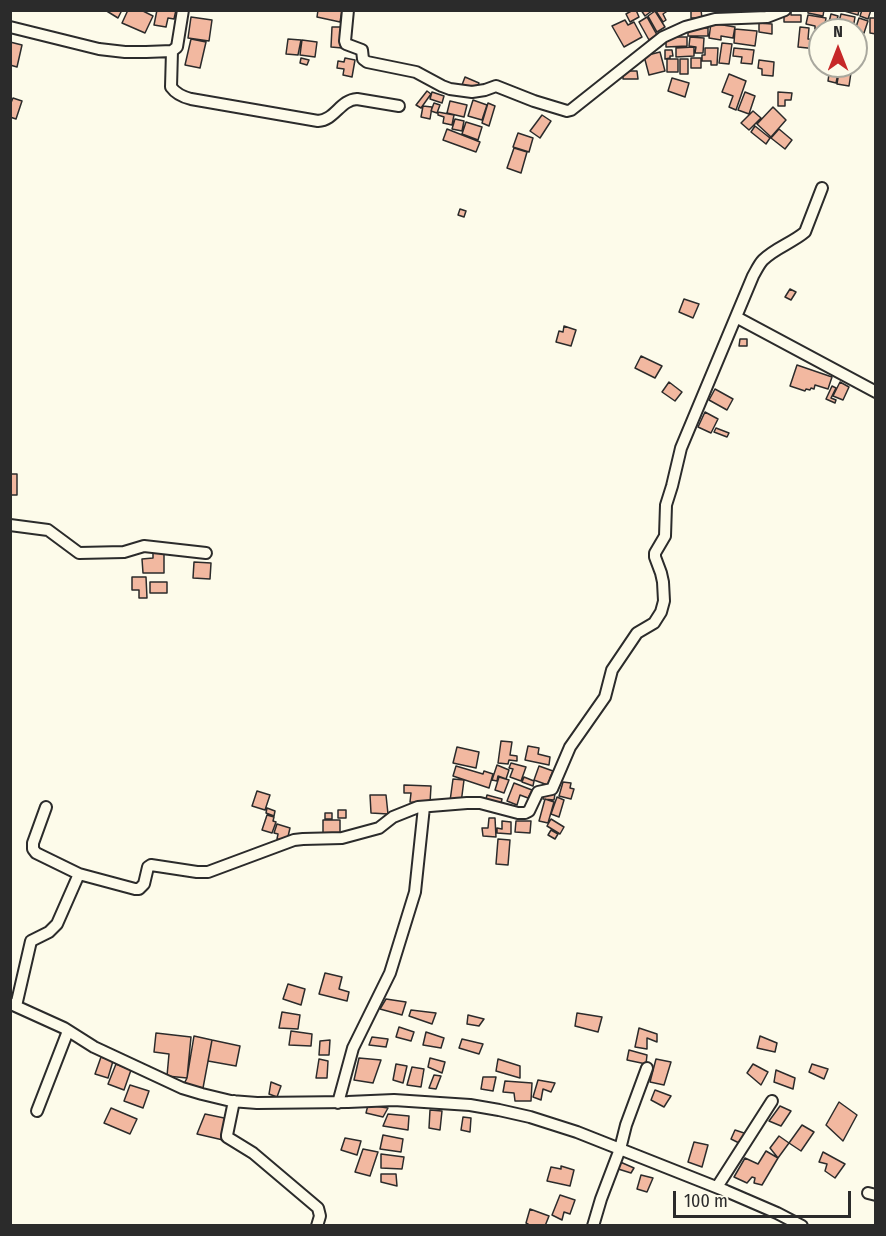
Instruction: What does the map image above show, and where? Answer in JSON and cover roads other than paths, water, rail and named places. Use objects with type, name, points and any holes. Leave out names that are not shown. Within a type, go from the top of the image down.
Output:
[{"type":"street","points":[[10,27],[99,49],[125,52],[172,51],[178,44],[183,10]]},
{"type":"street","points":[[348,10],[346,44],[362,50],[363,59],[367,62],[416,72],[450,89],[472,92],[496,86],[568,111],[663,37],[685,27],[715,19],[767,17],[785,10]]},
{"type":"street","points":[[172,51],[171,87],[174,92],[191,99],[318,121],[329,118],[350,99],[399,106]]},
{"type":"street","points":[[45,807],[33,843],[36,853],[79,874],[135,889],[139,889],[144,884],[148,867],[151,865],[208,872],[294,840],[342,838],[379,828],[393,817],[415,808],[480,803],[518,813],[529,811],[538,792],[552,789],[570,747],[605,697],[612,670],[637,633],[654,623],[661,612],[664,601],[663,582],[654,557],[665,537],[666,506],[681,448],[761,261],[805,232],[822,188]]},
{"type":"street","points":[[736,317],[876,392]]},
{"type":"street","points":[[10,525],[48,530],[79,552],[124,552],[144,546],[206,554]]},
{"type":"street","points":[[338,1103],[353,1048],[390,973],[415,892],[424,807]]},
{"type":"street","points":[[79,874],[57,924],[49,932],[31,941],[14,1005],[68,1031],[94,1047],[182,1088],[234,1101],[290,1104],[394,1100],[470,1105],[530,1117],[577,1132],[717,1187],[802,1226]]},
{"type":"street","points":[[37,1111],[68,1031]]},
{"type":"street","points":[[594,1226],[601,1198],[647,1068]]},
{"type":"street","points":[[234,1101],[227,1137],[253,1153],[318,1208],[320,1216],[317,1226]]},
{"type":"street","points":[[717,1187],[772,1101]]}]
